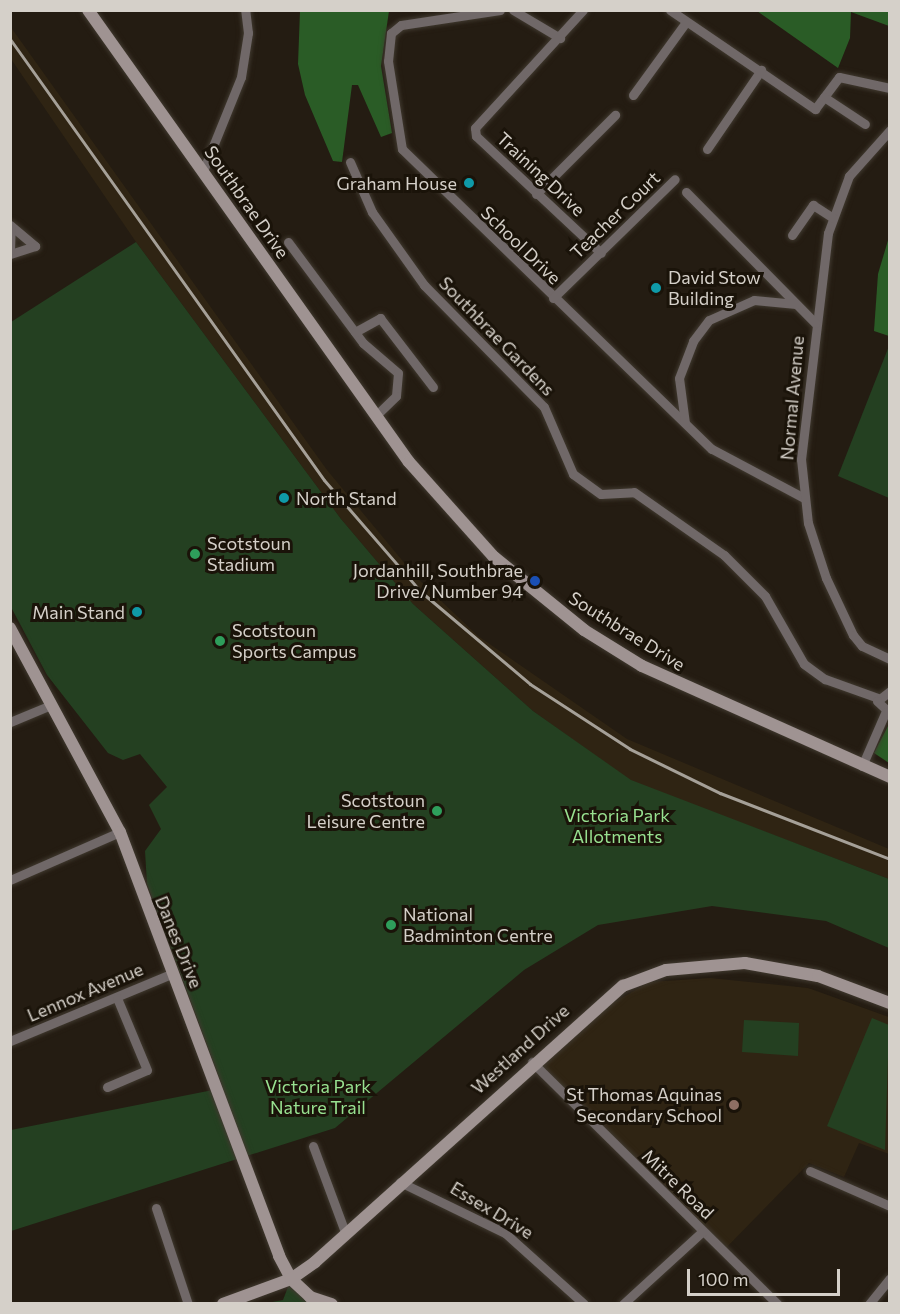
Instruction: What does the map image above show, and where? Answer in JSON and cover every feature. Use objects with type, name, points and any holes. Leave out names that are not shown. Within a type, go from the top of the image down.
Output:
[{"type":"street","name":"Southbrae Drive","points":[[88,10],[376,415],[472,535],[584,630],[687,689],[890,777]]},
{"type":"street","points":[[203,171],[241,77],[248,33],[245,10]]},
{"type":"street","name":"School Drive","points":[[500,10],[401,26],[391,33],[388,61],[402,149],[553,298],[712,449],[804,498]]},
{"type":"street","points":[[513,10],[560,38]]},
{"type":"street","name":"Training Drive","points":[[583,10],[560,38],[475,128],[476,136],[601,253]]},
{"type":"street","points":[[670,10],[815,109],[839,77],[890,88]]},
{"type":"street","points":[[633,95],[686,22]]},
{"type":"street","points":[[707,149],[761,70]]},
{"type":"street","points":[[824,97],[865,124]]},
{"type":"street","points":[[536,194],[615,115]]},
{"type":"street","name":"Normal Avenue","points":[[890,130],[849,176],[833,218],[815,323],[801,459],[804,498],[826,578],[854,635],[862,646],[890,658]]},
{"type":"street","name":"Southbrae Gardens","points":[[350,162],[372,212],[424,285],[544,407],[573,474],[601,494],[634,492],[724,555],[765,596],[804,664],[825,679],[878,698]]},
{"type":"street","name":"Teacher Court","points":[[553,298],[675,179]]},
{"type":"street","points":[[686,192],[815,323]]},
{"type":"street","points":[[792,235],[813,206],[833,218]]},
{"type":"street","points":[[10,226],[35,246],[10,252],[10,226]]},
{"type":"street","name":"Southbrae Drive","points":[[288,242],[354,332],[401,380],[396,396],[376,415]]},
{"type":"street","points":[[685,423],[679,378],[693,341],[708,321],[754,300],[796,304]]},
{"type":"street","points":[[354,332],[380,318],[433,387]]},
{"type":"street","name":"Danes Drive","points":[[10,628],[120,832],[172,973],[251,1171],[291,1279]]},
{"type":"street","points":[[862,766],[887,713],[878,698],[890,691]]},
{"type":"street","points":[[10,722],[51,705]]},
{"type":"street","points":[[10,880],[120,832]]},
{"type":"street","name":"Westland Drive","points":[[223,1304],[291,1279],[604,998],[666,970],[745,963],[786,968],[890,1003]]},
{"type":"street","name":"Lennox Avenue","points":[[10,1041],[172,973]]},
{"type":"street","points":[[107,1087],[147,1070],[117,998]]},
{"type":"street","name":"Mitre Road","points":[[532,1062],[777,1304]]},
{"type":"street","points":[[313,1146],[345,1232]]},
{"type":"street","points":[[810,1171],[890,1206]]},
{"type":"street","name":"Essex Drive","points":[[400,1182],[505,1233],[584,1304]]},
{"type":"street","points":[[156,1208],[188,1304]]},
{"type":"street","points":[[624,1304],[703,1231]]},
{"type":"street","points":[[869,1304],[890,1278]]},
{"type":"street","points":[[291,1279],[310,1297],[332,1304]]},
{"type":"shaded area","points":[[10,26],[327,470],[416,577],[478,636],[627,739],[889,849],[889,879],[631,781],[533,711],[413,604],[341,519],[136,242],[11,59]]},
{"type":"shaded area","name":"St Thomas Aquinas Secondary School","points":[[710,978],[808,988],[889,1017],[889,1154],[859,1143],[844,1177],[809,1163],[724,1250],[540,1067],[600,1010],[650,982]]},
{"type":"green space","points":[[300,11],[389,11],[381,66],[392,133],[381,137],[358,85],[352,85],[342,162],[333,161],[305,95],[298,64]]},
{"type":"green space","points":[[757,11],[889,11],[889,26],[851,12],[850,38],[838,68]]},
{"type":"green space","points":[[889,237],[889,336],[874,331],[878,274]]},
{"type":"green space","name":"Scotstoun Sports Campus","points":[[136,242],[341,519],[413,604],[533,711],[631,780],[889,879],[889,948],[826,921],[712,906],[598,925],[524,970],[335,1128],[11,1231],[11,1130],[223,1088],[147,884],[145,851],[161,829],[149,805],[167,787],[140,754],[123,760],[108,753],[47,675],[11,607],[11,322]]},
{"type":"green space","points":[[889,346],[889,498],[838,476]]},
{"type":"green space","points":[[890,724],[889,763],[874,753]]},
{"type":"green space","points":[[872,1018],[889,1025],[885,1150],[827,1126]]},
{"type":"green space","points":[[744,1020],[799,1023],[798,1056],[742,1052]]},
{"type":"green space","points":[[291,1279],[332,1304],[262,1304],[283,1300]]},
{"type":"railway","points":[[10,39],[324,480],[420,591],[530,684],[630,749],[720,793],[890,859]]},
{"type":"place","name":"Graham House","points":[[469,183]]},
{"type":"place","name":"David Stow Building","points":[[656,288]]},
{"type":"place","name":"North Stand","points":[[284,498]]},
{"type":"place","name":"Scotstoun Stadium","points":[[195,554]]},
{"type":"place","name":"Jordanhill, Southbrae Drive/ Number 94","points":[[535,581]]},
{"type":"place","name":"Main Stand","points":[[137,612]]},
{"type":"place","name":"Scotstoun Sports Campus","points":[[220,641]]},
{"type":"place","name":"Scotstoun Leisure Centre","points":[[437,811]]},
{"type":"place","name":"National Badminton Centre","points":[[391,925]]},
{"type":"place","name":"St Thomas Aquinas Secondary School","points":[[734,1105]]},
{"type":"park label","name":"Victoria Park Allotments","points":[[617,826]]},
{"type":"park label","name":"Victoria Park Nature Trail","points":[[318,1097]]}]
